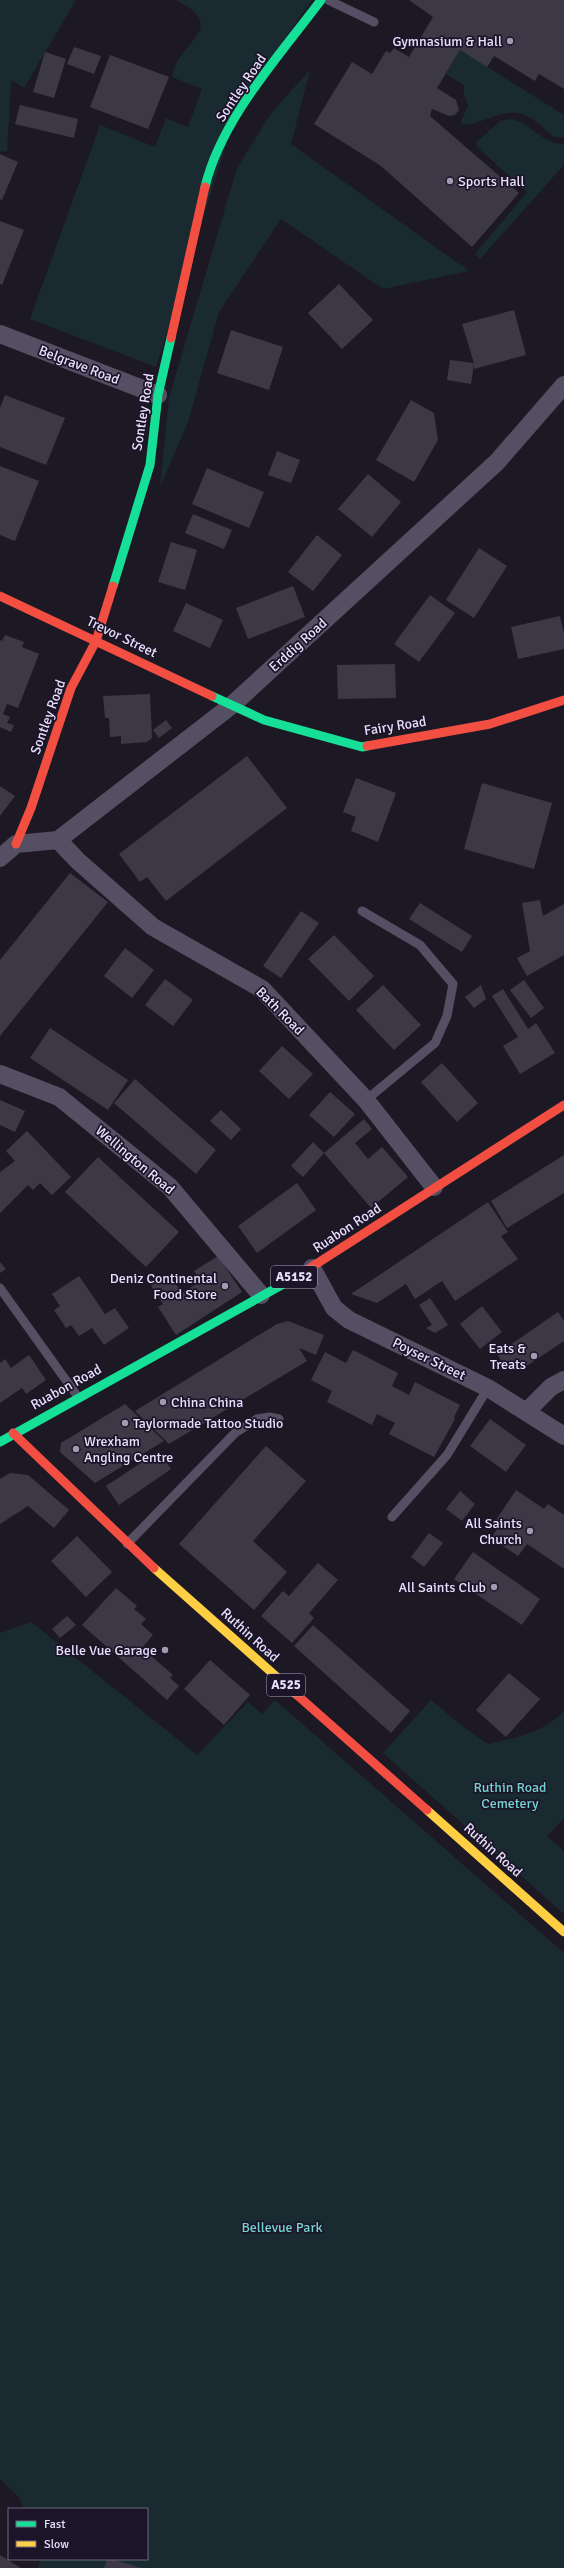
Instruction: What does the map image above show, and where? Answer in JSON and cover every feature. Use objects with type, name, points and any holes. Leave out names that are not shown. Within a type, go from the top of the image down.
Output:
[{"type":"main road","name":"Sontley Road","points":[[16,844],[31,808],[71,688],[96,641],[150,464],[158,395],[210,167],[240,110],[321,0]]},
{"type":"main road","name":"Trevor Street","points":[[0,596],[232,705]]},
{"type":"main road","name":"Fairy Road","points":[[232,705],[264,720],[362,747],[490,724],[564,700]]},
{"type":"main road","name":"Ruabon Road","points":[[13,1433],[312,1268],[434,1187],[564,1105]]},
{"type":"main road","name":"A5152","points":[[0,1442],[13,1433]]},
{"type":"main road","name":"Ruthin Road","points":[[13,1433],[127,1544],[564,1932]]},
{"type":"street","name":"Belgrave Road","points":[[0,334],[158,395]]},
{"type":"street","name":"Erddig Road","points":[[58,840],[232,705],[498,462],[564,385]]},
{"type":"street","points":[[0,858],[16,844],[58,840]]},
{"type":"street","name":"Bath Road","points":[[58,840],[78,861],[153,927],[262,989],[366,1100],[434,1187]]},
{"type":"street","name":"Wellington Road","points":[[0,1074],[59,1097],[170,1187],[261,1295]]},
{"type":"street","name":"Poyser Street","points":[[312,1268],[334,1308],[350,1320],[488,1388],[528,1411],[564,1436]]},
{"type":"street","points":[[528,1411],[550,1387],[564,1380]]},
{"type":"lane","points":[[328,0],[374,22]]},
{"type":"lane","points":[[362,911],[420,945],[453,984],[447,1016],[435,1043],[366,1100]]},
{"type":"lane","points":[[0,1288],[78,1397]]},
{"type":"lane","points":[[392,1517],[447,1455],[488,1388]]},
{"type":"lane","points":[[127,1544],[235,1433],[257,1419],[269,1417],[279,1419]]},
{"type":"green space","points":[[0,0],[76,0],[24,88],[11,80],[7,152],[0,151]]},
{"type":"green space","points":[[176,0],[312,0],[239,104],[156,367],[30,319],[100,125],[155,147],[166,118],[188,127],[202,89],[172,77],[176,65],[200,28],[200,19],[192,10]]},
{"type":"green space","points":[[460,50],[564,115],[564,137],[554,137],[535,120],[519,113],[503,114],[478,122],[461,125],[461,121],[468,106],[464,95],[464,85],[446,74]]},
{"type":"green space","points":[[310,70],[291,144],[469,271],[383,289],[281,219],[219,312],[188,422],[160,487],[169,398],[237,168],[272,112]]},
{"type":"green space","points":[[511,119],[518,121],[550,141],[564,144],[564,165],[480,259],[475,254],[527,192],[478,148],[476,143],[500,121]]},
{"type":"green space","name":"Bellevue Park","points":[[31,1622],[197,1755],[248,1702],[262,1714],[275,1700],[564,1953],[564,2568],[38,2568],[41,2560],[148,2560],[148,2508],[24,2508],[19,2497],[0,2479],[0,1633]]},
{"type":"green space","name":"Ruthin Road Cemetery","points":[[431,1700],[462,1726],[488,1744],[539,1729],[548,1724],[564,1711],[564,1818],[547,1836],[564,1851],[564,1914],[383,1753]]},
{"type":"building","points":[[409,0],[564,0],[564,89],[539,74],[535,81],[494,56],[487,67],[460,50],[437,88],[456,100],[459,110],[455,115],[449,116],[432,109],[430,116],[519,193],[472,247],[381,166],[314,124],[352,62],[372,74],[386,51],[390,53],[394,48],[409,57],[433,17]]},
{"type":"building","points":[[74,47],[101,56],[94,74],[67,64]]},
{"type":"building","points":[[45,52],[66,59],[54,98],[33,92]]},
{"type":"building","points":[[110,55],[169,77],[148,129],[90,107]]},
{"type":"building","points":[[20,105],[78,119],[74,138],[15,124]]},
{"type":"building","points":[[0,154],[18,162],[2,200],[0,199]]},
{"type":"building","points":[[0,221],[24,230],[2,285],[0,284]]},
{"type":"building","points":[[339,284],[373,320],[342,349],[308,313]]},
{"type":"building","points":[[514,310],[526,355],[474,369],[474,363],[462,324]]},
{"type":"building","points":[[231,330],[283,347],[269,390],[217,373]]},
{"type":"building","points":[[450,360],[474,363],[471,384],[447,380]]},
{"type":"building","points":[[5,395],[65,418],[46,465],[0,447],[0,408]]},
{"type":"building","points":[[411,400],[434,413],[438,440],[414,482],[376,460]]},
{"type":"building","points":[[277,451],[300,460],[291,483],[268,475]]},
{"type":"building","points":[[0,466],[39,481],[15,541],[0,535]]},
{"type":"building","points":[[207,468],[264,492],[249,528],[192,504]]},
{"type":"building","points":[[368,474],[401,502],[372,537],[338,509]]},
{"type":"building","points":[[193,514],[232,530],[224,549],[185,533]]},
{"type":"building","points":[[317,535],[342,555],[313,591],[288,572]]},
{"type":"building","points":[[171,542],[197,550],[185,590],[158,582]]},
{"type":"building","points":[[479,548],[507,566],[474,618],[446,600]]},
{"type":"building","points":[[293,586],[305,617],[248,639],[236,608]]},
{"type":"building","points":[[430,595],[455,613],[419,662],[394,644]]},
{"type":"building","points":[[186,603],[223,620],[210,648],[173,631]]},
{"type":"building","points":[[560,616],[564,634],[564,649],[518,659],[511,627]]},
{"type":"building","points":[[5,635],[24,642],[22,647],[39,654],[18,708],[7,704],[3,714],[10,717],[7,723],[14,725],[11,732],[0,727],[0,640],[2,641]]},
{"type":"building","points":[[395,664],[396,698],[338,699],[337,665]]},
{"type":"building","points":[[150,694],[152,738],[147,742],[121,744],[121,736],[110,737],[109,718],[105,718],[103,696]]},
{"type":"building","points":[[166,720],[172,728],[159,738],[153,730]]},
{"type":"building","points":[[247,756],[287,808],[166,901],[147,877],[140,882],[119,854]]},
{"type":"building","points":[[356,778],[396,793],[378,842],[351,831],[356,817],[343,812]]},
{"type":"building","points":[[482,783],[552,803],[534,869],[464,849]]},
{"type":"building","points":[[0,786],[15,796],[0,816]]},
{"type":"building","points":[[70,873],[108,902],[0,1036],[0,960]]},
{"type":"building","points":[[540,900],[543,916],[564,904],[564,955],[527,976],[517,958],[530,951],[522,903]]},
{"type":"building","points":[[420,903],[472,936],[462,952],[409,919]]},
{"type":"building","points":[[301,911],[319,923],[281,978],[263,966]]},
{"type":"building","points":[[334,935],[374,976],[349,1001],[308,959]]},
{"type":"building","points":[[125,948],[154,970],[132,998],[104,976]]},
{"type":"building","points":[[165,979],[193,1000],[173,1026],[145,1005]]},
{"type":"building","points":[[524,980],[544,1008],[531,1018],[510,990]]},
{"type":"building","points":[[383,985],[421,1025],[394,1050],[356,1010]]},
{"type":"building","points":[[481,985],[486,999],[474,1008],[465,997]]},
{"type":"building","points":[[503,989],[528,1029],[536,1023],[555,1053],[520,1074],[503,1046],[518,1037],[492,996]]},
{"type":"building","points":[[50,1028],[128,1080],[108,1110],[30,1058]]},
{"type":"building","points":[[282,1046],[313,1074],[289,1099],[259,1071]]},
{"type":"building","points":[[442,1063],[478,1103],[457,1122],[421,1082]]},
{"type":"building","points":[[135,1079],[216,1150],[196,1174],[114,1103]]},
{"type":"building","points":[[330,1092],[355,1114],[334,1137],[309,1115]]},
{"type":"building","points":[[0,1100],[25,1111],[15,1132],[0,1125]]},
{"type":"building","points":[[221,1110],[241,1129],[231,1140],[210,1121]]},
{"type":"building","points":[[364,1119],[372,1129],[355,1143],[368,1159],[382,1147],[408,1177],[371,1208],[324,1153]]},
{"type":"building","points":[[27,1131],[71,1177],[52,1195],[40,1183],[33,1190],[28,1185],[0,1213],[0,1172],[15,1161],[6,1151]]},
{"type":"building","points":[[313,1142],[324,1153],[303,1177],[291,1166]]},
{"type":"building","points":[[564,1155],[564,1193],[507,1228],[491,1201]]},
{"type":"building","points":[[98,1157],[179,1232],[146,1267],[65,1192]]},
{"type":"building","points":[[297,1183],[316,1210],[257,1253],[238,1226]]},
{"type":"building","points":[[488,1202],[508,1232],[501,1236],[518,1259],[455,1301],[442,1281],[415,1299],[406,1284],[377,1303],[351,1294]]},
{"type":"building","points":[[218,1256],[242,1292],[176,1335],[158,1307],[163,1304],[151,1286],[169,1274],[182,1293],[201,1281],[194,1271]]},
{"type":"building","points":[[0,1262],[6,1269],[0,1273]]},
{"type":"building","points":[[79,1276],[105,1314],[115,1308],[129,1328],[104,1345],[92,1328],[79,1336],[71,1325],[66,1328],[54,1310],[60,1306],[52,1294]]},
{"type":"building","points":[[430,1298],[448,1325],[435,1333],[426,1328],[432,1325],[419,1305]]},
{"type":"building","points":[[482,1306],[502,1332],[480,1349],[460,1324]]},
{"type":"building","points":[[558,1312],[564,1321],[564,1341],[522,1369],[514,1370],[505,1366],[497,1354]]},
{"type":"building","points":[[288,1321],[324,1335],[316,1355],[299,1348],[307,1361],[169,1444],[135,1411],[277,1324]]},
{"type":"building","points":[[353,1350],[398,1373],[392,1386],[409,1395],[415,1382],[460,1405],[454,1417],[455,1419],[434,1457],[389,1434],[395,1423],[377,1414],[372,1425],[327,1402],[332,1391],[311,1380],[325,1352],[346,1363]]},
{"type":"building","points":[[29,1355],[46,1380],[26,1394],[22,1388],[0,1403],[0,1363],[5,1359],[11,1368]]},
{"type":"building","points":[[125,1404],[164,1441],[95,1483],[60,1452],[61,1443]]},
{"type":"building","points":[[490,1419],[526,1445],[506,1472],[470,1446]]},
{"type":"building","points":[[266,1446],[306,1481],[253,1541],[287,1572],[254,1610],[179,1544]]},
{"type":"building","points":[[159,1451],[171,1469],[119,1505],[106,1486]]},
{"type":"building","points":[[10,1473],[28,1475],[69,1510],[54,1528],[28,1506],[0,1524],[0,1479]]},
{"type":"building","name":"All Saints Church","points":[[516,1490],[544,1509],[548,1504],[564,1515],[564,1569],[527,1544],[518,1556],[491,1538],[501,1523],[496,1520]]},
{"type":"building","points":[[460,1491],[475,1504],[462,1521],[446,1509]]},
{"type":"building","points":[[429,1533],[443,1543],[424,1567],[411,1557]]},
{"type":"building","points":[[77,1536],[112,1572],[86,1597],[51,1561]]},
{"type":"building","name":"All Saints Club","points":[[473,1552],[540,1599],[522,1625],[454,1579]]},
{"type":"building","points":[[318,1563],[338,1580],[309,1613],[314,1618],[292,1643],[261,1616],[283,1591],[289,1596]]},
{"type":"building","points":[[116,1588],[137,1606],[134,1609],[146,1619],[141,1624],[153,1635],[142,1648],[173,1675],[170,1678],[179,1686],[167,1700],[82,1625]]},
{"type":"building","points":[[67,1616],[76,1625],[60,1638],[52,1629]]},
{"type":"building","points":[[313,1625],[410,1711],[391,1733],[294,1646]]},
{"type":"building","points":[[210,1660],[250,1695],[224,1725],[184,1689]]},
{"type":"building","points":[[509,1673],[540,1699],[506,1737],[476,1710]]},
{"type":"building","points":[[0,2555],[21,2568],[0,2568]]},
{"type":"building","points":[[107,2560],[115,2560],[141,2568],[104,2568]]},
{"type":"traffic: fast","points":[[205,187],[213,162],[224,137],[238,112],[270,65],[321,0]]},
{"type":"traffic: fast","points":[[113,586],[150,465],[158,395],[171,338]]},
{"type":"traffic: fast","points":[[212,696],[264,720],[362,747],[367,746]]},
{"type":"traffic: fast","points":[[0,1442],[296,1277]]},
{"type":"traffic: slow","points":[[154,1568],[297,1695]]},
{"type":"traffic: slow","points":[[427,1810],[564,1932]]},
{"type":"traffic: jam","points":[[171,338],[205,187]]},
{"type":"traffic: jam","points":[[16,844],[31,808],[71,688],[96,641],[113,586]]},
{"type":"traffic: jam","points":[[0,596],[212,696]]},
{"type":"traffic: jam","points":[[367,746],[490,724],[564,700]]},
{"type":"traffic: jam","points":[[296,1277],[564,1105]]},
{"type":"traffic: jam","points":[[13,1433],[154,1568]]},
{"type":"traffic: jam","points":[[297,1695],[427,1810]]},
{"type":"place","name":"Gymnasium & Hall","points":[[510,41]]},
{"type":"place","name":"Sports Hall","points":[[450,181]]},
{"type":"place","name":"Deniz Continental Food Store","points":[[225,1286]]},
{"type":"place","name":"Eats & Treats","points":[[534,1356]]},
{"type":"place","name":"China China","points":[[163,1402]]},
{"type":"place","name":"Taylormade Tattoo Studio","points":[[125,1423]]},
{"type":"place","name":"Wrexham Angling Centre","points":[[76,1449]]},
{"type":"place","name":"All Saints Church","points":[[530,1531]]},
{"type":"place","name":"All Saints Club","points":[[494,1587]]},
{"type":"place","name":"Belle Vue Garage","points":[[165,1650]]}]
